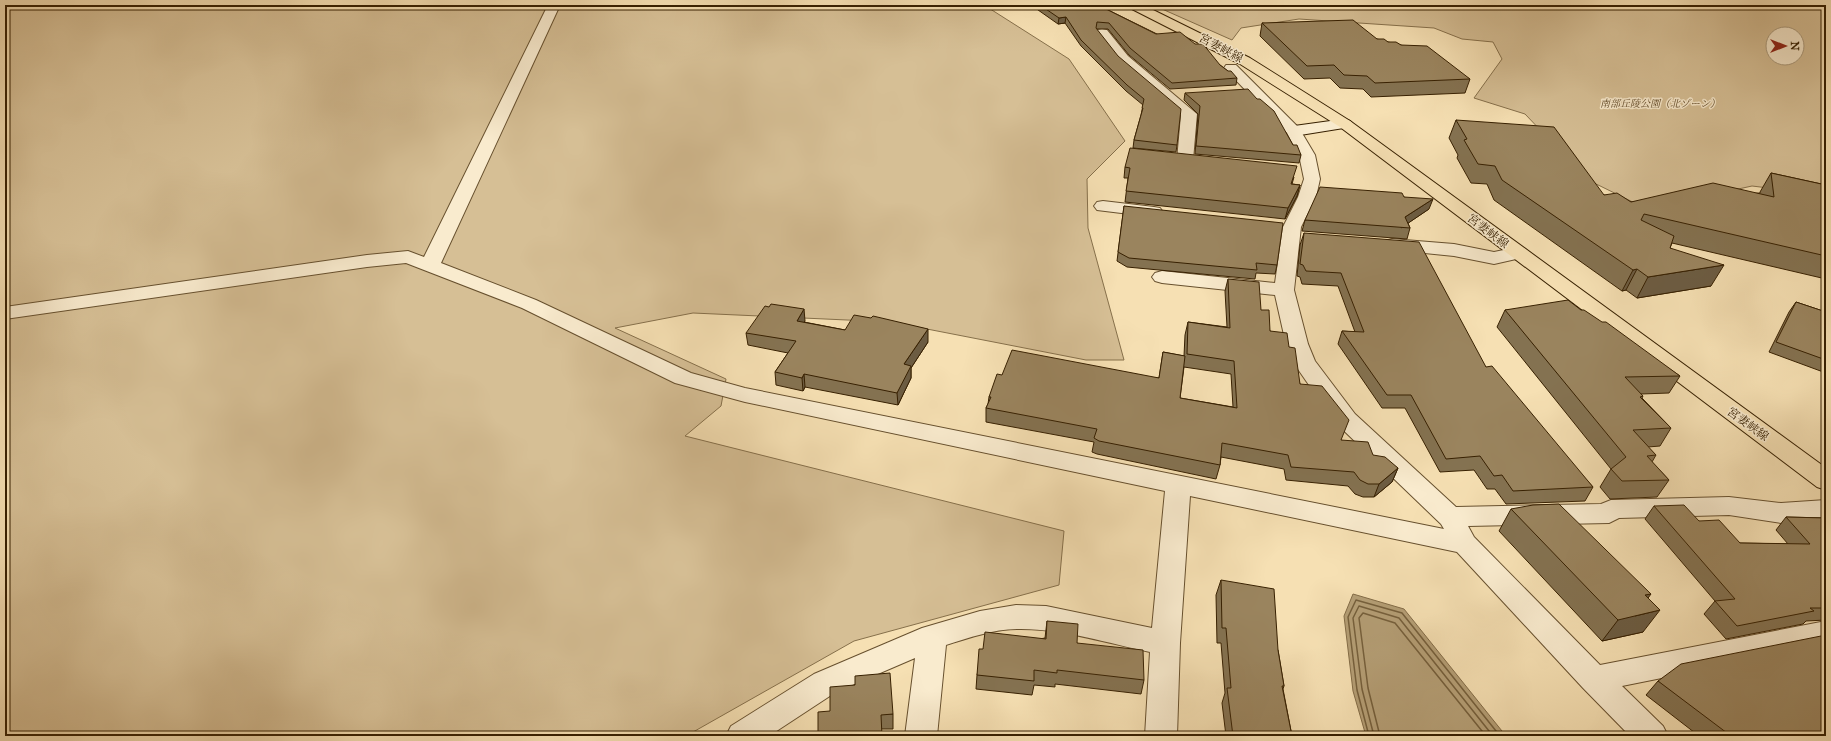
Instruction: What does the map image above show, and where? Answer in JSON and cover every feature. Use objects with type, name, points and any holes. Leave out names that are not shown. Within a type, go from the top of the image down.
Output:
[{"type":"main road","name":"宮妻峡線","points":[[1134,5],[1245,61],[1344,124],[1826,481]]},
{"type":"street","points":[[430,265],[554,5]]},
{"type":"street","points":[[1102,33],[1123,59],[1189,114],[1185,160]]},
{"type":"street","points":[[1231,68],[1255,90],[1294,131],[1307,155],[1302,172],[1312,179],[1307,197],[1291,232],[1284,290],[1297,344],[1304,362],[1347,420],[1450,517],[1465,544],[1594,679],[1652,736]]},
{"type":"street","points":[[1231,92],[1255,90]]},
{"type":"street","points":[[1168,95],[1184,94]]},
{"type":"street","points":[[1294,131],[1344,124]]},
{"type":"street","points":[[1103,206],[1174,214]]},
{"type":"street","points":[[1376,244],[1454,250],[1494,258],[1518,253]]},
{"type":"street","points":[[5,314],[382,259],[408,257],[529,304],[683,378],[745,395],[1465,544]]},
{"type":"street","points":[[1162,277],[1284,290]]},
{"type":"street","points":[[1161,736],[1165,643],[1178,484]]},
{"type":"street","points":[[1450,517],[1609,513],[1611,509],[1681,506],[1729,506],[1781,513],[1826,509]]},
{"type":"street","points":[[742,736],[825,683],[932,637],[980,623],[1016,617],[1046,618],[1165,643]]},
{"type":"street","points":[[1594,679],[1826,633]]},
{"type":"street","points":[[921,736],[932,637]]},
{"type":"green space","points":[[5,5],[984,5],[1069,59],[1125,141],[1087,179],[1088,228],[1124,360],[1086,360],[891,322],[693,313],[615,328],[726,379],[721,406],[685,436],[1064,531],[1059,585],[854,641],[686,736],[5,736]]},
{"type":"green space","name":"南部丘陵公園（北ゾーン）","points":[[1153,5],[1826,5],[1826,195],[1752,186],[1647,209],[1588,180],[1525,114],[1474,98],[1502,59],[1493,42],[1462,39],[1434,28],[1299,19],[1241,28],[1232,40]]},
{"type":"water","points":[[1353,594],[1404,609],[1506,736],[1366,736],[1353,691],[1344,616]]},
{"type":"building","points":[[1040,5],[1098,5],[1156,34],[1180,32],[1195,44],[1203,44],[1220,65],[1228,71],[1231,71],[1237,78],[1172,83],[1130,48],[1109,23],[1097,22],[1096,28],[1118,56],[1181,109],[1177,145],[1134,140],[1144,99],[1127,85],[1081,40],[1066,17],[1059,18]]},
{"type":"building","points":[[1353,20],[1377,39],[1384,39],[1388,42],[1396,42],[1401,45],[1427,46],[1470,79],[1375,83],[1367,76],[1344,75],[1334,65],[1307,66],[1262,23]]},
{"type":"building","points":[[1248,89],[1257,99],[1260,99],[1274,111],[1293,145],[1297,145],[1301,155],[1196,146],[1200,106],[1185,93]]},
{"type":"building","points":[[1456,120],[1554,127],[1604,195],[1617,193],[1631,202],[1713,183],[1774,197],[1771,173],[1826,185],[1826,256],[1644,214],[1641,220],[1674,236],[1670,248],[1724,265],[1648,277],[1637,269],[1633,270],[1502,180],[1495,166],[1478,164],[1464,140],[1467,139]]},
{"type":"building","points":[[1130,148],[1297,166],[1291,184],[1300,185],[1288,208],[1126,191],[1130,168],[1125,167]]},
{"type":"building","points":[[1320,187],[1402,193],[1404,197],[1433,199],[1405,217],[1410,228],[1305,220]]},
{"type":"building","points":[[1124,206],[1283,223],[1277,265],[1256,263],[1257,270],[1129,258],[1118,252]]},
{"type":"building","points":[[1304,233],[1419,242],[1486,367],[1492,366],[1593,487],[1513,491],[1502,475],[1494,476],[1480,456],[1446,459],[1411,395],[1387,395],[1342,331],[1364,332],[1341,273],[1306,271],[1303,265],[1300,264]]},
{"type":"building","points":[[1228,279],[1259,282],[1261,310],[1269,310],[1270,331],[1287,333],[1289,347],[1295,348],[1300,384],[1322,386],[1349,420],[1341,440],[1368,442],[1373,455],[1385,457],[1398,468],[1379,484],[1368,484],[1360,480],[1354,472],[1291,467],[1288,455],[1222,443],[1220,465],[1099,441],[1094,438],[1097,429],[986,408],[991,397],[989,397],[997,374],[1002,375],[1012,350],[1159,378],[1163,352],[1185,356],[1180,398],[1237,408],[1234,361],[1187,354],[1188,322],[1230,328]]},
{"type":"building","points":[[1568,300],[1581,310],[1584,310],[1602,322],[1606,322],[1680,376],[1625,377],[1643,396],[1640,397],[1671,428],[1633,430],[1656,455],[1647,456],[1669,480],[1622,481],[1611,469],[1626,457],[1505,310]]},
{"type":"building","points":[[1796,302],[1826,312],[1826,360],[1776,342]]},
{"type":"building","points":[[771,304],[804,309],[797,321],[845,330],[854,315],[871,318],[873,316],[928,329],[904,364],[911,366],[897,393],[804,374],[802,378],[775,372],[796,341],[746,333],[765,306],[769,307]]},
{"type":"building","points":[[1559,504],[1651,594],[1645,595],[1660,610],[1618,620],[1511,509],[1533,505]]},
{"type":"building","points":[[1684,505],[1699,521],[1719,520],[1740,543],[1810,544],[1786,517],[1826,518],[1826,608],[1810,608],[1814,611],[1737,626],[1715,601],[1735,599],[1654,506]]},
{"type":"building","points":[[1221,580],[1274,589],[1278,650],[1284,686],[1282,686],[1292,736],[1233,736],[1227,688],[1231,688],[1226,628],[1222,628]]},
{"type":"building","points":[[1047,621],[1078,624],[1077,643],[1143,650],[1144,680],[1057,670],[1057,673],[1034,670],[1034,681],[977,675],[979,649],[983,649],[985,632],[1046,639]]},
{"type":"building","points":[[1826,635],[1826,736],[1731,736],[1658,681],[1681,664]]},
{"type":"building","points":[[890,673],[893,714],[881,715],[882,736],[818,736],[818,712],[830,711],[830,687],[855,685],[855,676]]}]
